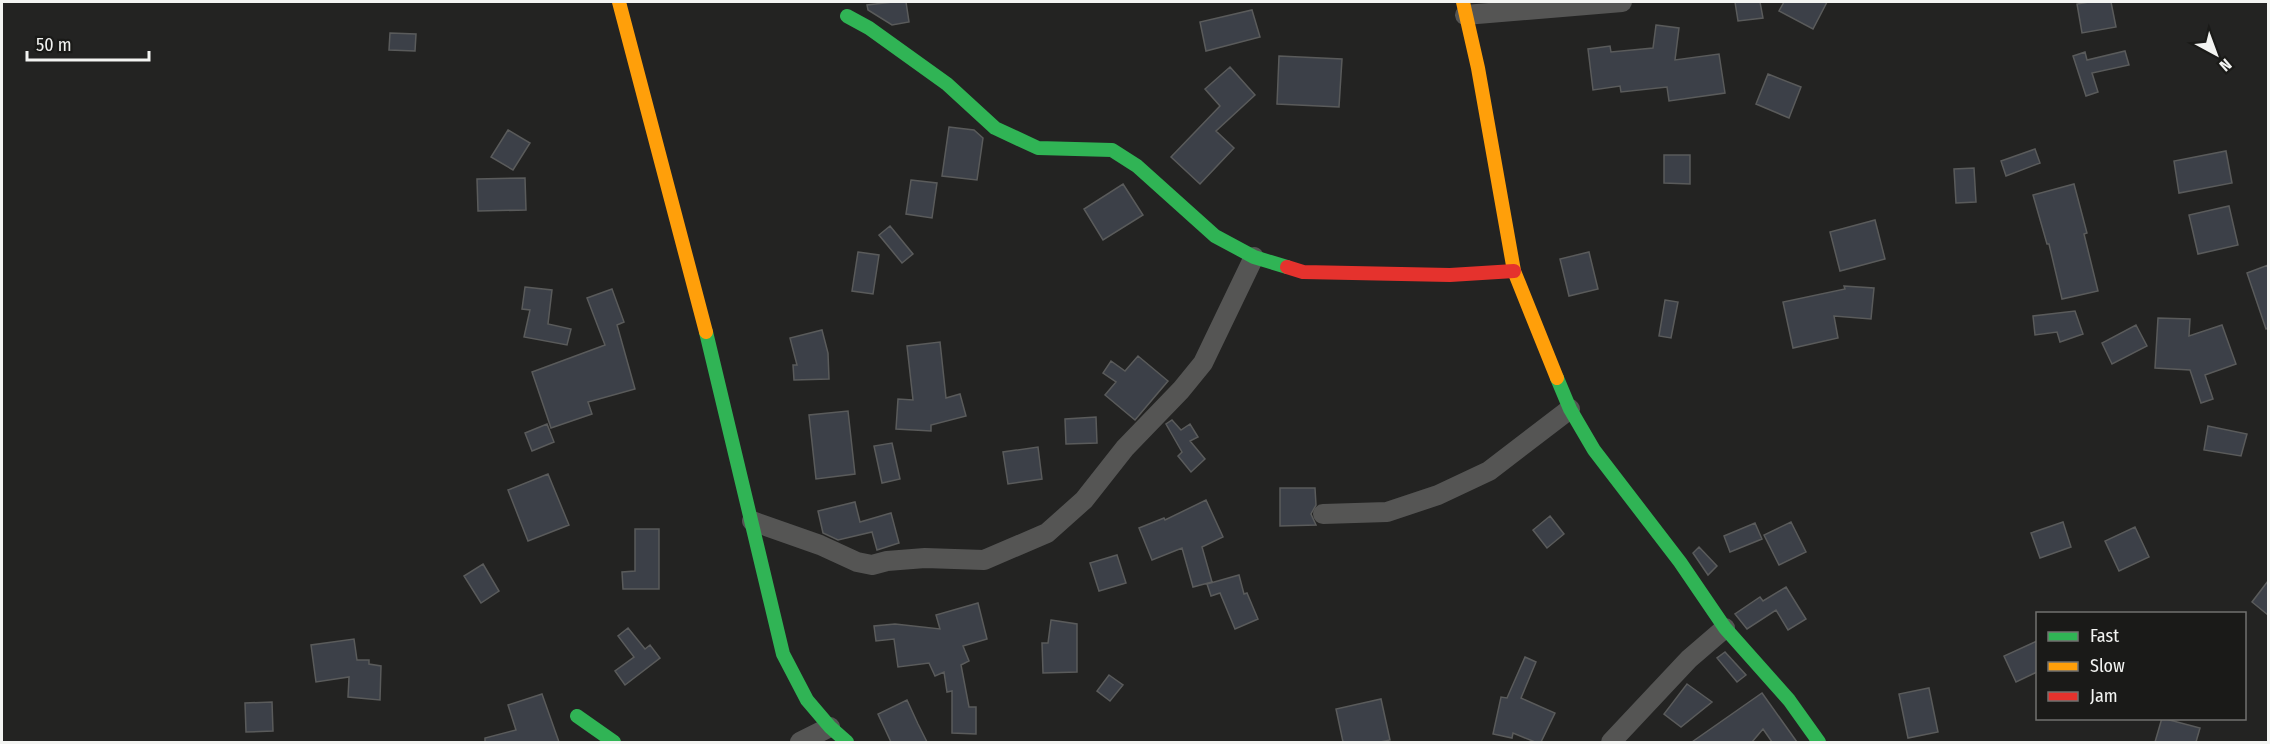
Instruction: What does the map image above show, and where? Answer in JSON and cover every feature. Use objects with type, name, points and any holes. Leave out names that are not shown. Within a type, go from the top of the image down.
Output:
[{"type":"street","points":[[618,2],[717,374],[783,654],[807,700],[830,727],[847,742]]},
{"type":"street","points":[[1622,2],[1464,8],[1478,68],[1514,271],[1570,409],[1594,450],[1680,562],[1725,628],[1789,700],[1819,742]]},
{"type":"street","points":[[847,16],[869,28],[947,84],[995,128],[1038,148],[1112,150],[1137,166],[1215,236],[1254,257],[1303,272],[1450,275],[1514,271]]},
{"type":"street","points":[[752,521],[820,545],[857,562],[872,565],[887,561],[925,558],[984,560],[1047,533],[1084,500],[1125,448],[1181,390],[1203,363],[1254,257]]},
{"type":"street","points":[[1323,514],[1387,512],[1438,495],[1489,471],[1570,409]]},
{"type":"street","points":[[1611,742],[1689,659],[1725,628]]},
{"type":"street","points":[[577,716],[614,742]]},
{"type":"street","points":[[800,742],[830,727]]},
{"type":"building","points":[[906,2],[909,22],[892,25],[868,10],[867,5]]},
{"type":"building","points":[[1735,2],[1760,2],[1763,18],[1738,21]]},
{"type":"building","points":[[1784,2],[1827,2],[1813,29],[1779,11]]},
{"type":"building","points":[[2111,2],[2116,27],[2082,33],[2077,4]]},
{"type":"building","points":[[1252,10],[1260,37],[1206,51],[1200,22]]},
{"type":"building","points":[[1656,25],[1679,28],[1675,60],[1719,54],[1725,93],[1669,101],[1667,87],[1621,92],[1620,86],[1593,90],[1588,49],[1610,46],[1611,52],[1653,48]]},
{"type":"building","points":[[390,33],[416,34],[415,51],[389,50]]},
{"type":"building","points":[[2125,51],[2129,65],[2092,73],[2098,92],[2086,96],[2073,56],[2085,52],[2087,60]]},
{"type":"building","points":[[1279,56],[1342,59],[1339,107],[1277,104]]},
{"type":"building","points":[[1230,67],[1255,95],[1216,131],[1234,148],[1200,184],[1171,157],[1220,106],[1205,89]]},
{"type":"building","points":[[1768,74],[1801,87],[1789,118],[1756,104]]},
{"type":"building","points":[[949,127],[974,130],[983,138],[977,180],[942,176]]},
{"type":"building","points":[[508,130],[530,143],[513,170],[491,157]]},
{"type":"building","points":[[2035,149],[2040,163],[2006,176],[2001,161]]},
{"type":"building","points":[[2226,151],[2232,183],[2179,193],[2174,161]]},
{"type":"building","points":[[1664,155],[1690,155],[1690,184],[1664,183]]},
{"type":"building","points":[[1974,168],[1976,202],[1956,203],[1954,169]]},
{"type":"building","points":[[525,178],[526,210],[478,211],[477,179]]},
{"type":"building","points":[[911,180],[937,183],[932,218],[906,214]]},
{"type":"building","points":[[1123,184],[1143,215],[1103,240],[1084,209]]},
{"type":"building","points":[[2074,184],[2087,233],[2084,234],[2098,291],[2062,299],[2049,244],[2047,244],[2033,195]]},
{"type":"building","points":[[2229,206],[2238,245],[2198,254],[2189,215]]},
{"type":"building","points":[[1875,220],[1885,259],[1840,271],[1830,232]]},
{"type":"building","points":[[890,226],[913,254],[902,263],[879,235]]},
{"type":"building","points":[[858,252],[879,255],[873,294],[852,291]]},
{"type":"building","points":[[1589,252],[1598,289],[1569,296],[1560,259]]},
{"type":"building","points":[[2268,265],[2268,328],[2266,329],[2247,273]]},
{"type":"building","points":[[1844,286],[1874,288],[1871,319],[1834,316],[1838,338],[1793,348],[1783,302],[1845,289]]},
{"type":"building","points":[[525,287],[552,290],[548,324],[571,329],[567,345],[524,337],[530,310],[522,309]]},
{"type":"building","points":[[612,289],[624,322],[617,325],[635,389],[588,402],[592,414],[551,428],[532,372],[605,345],[587,298]]},
{"type":"building","points":[[1665,300],[1678,302],[1671,338],[1659,336]]},
{"type":"building","points":[[2075,311],[2083,334],[2060,342],[2057,332],[2035,335],[2033,316]]},
{"type":"building","points":[[2158,318],[2190,319],[2189,336],[2222,325],[2236,364],[2205,375],[2213,399],[2201,403],[2190,370],[2155,368]]},
{"type":"building","points":[[2136,325],[2147,346],[2112,364],[2102,343]]},
{"type":"building","points":[[822,330],[828,353],[829,379],[794,380],[793,365],[797,365],[790,338]]},
{"type":"building","points":[[940,342],[946,398],[960,394],[966,416],[931,425],[931,431],[896,429],[898,399],[913,400],[907,346]]},
{"type":"building","points":[[1138,356],[1168,381],[1135,420],[1105,395],[1116,382],[1103,373],[1111,361],[1125,371]]},
{"type":"building","points":[[848,411],[855,474],[816,479],[809,415]]},
{"type":"building","points":[[1096,417],[1097,443],[1066,444],[1065,419]]},
{"type":"building","points":[[1172,420],[1181,430],[1190,424],[1198,437],[1190,441],[1205,459],[1191,472],[1178,456],[1182,452],[1166,424]]},
{"type":"building","points":[[547,424],[554,442],[532,451],[525,433]]},
{"type":"building","points":[[2208,426],[2247,434],[2241,456],[2204,450]]},
{"type":"building","points":[[892,443],[900,479],[882,483],[874,446]]},
{"type":"building","points":[[1038,447],[1042,479],[1008,484],[1003,452]]},
{"type":"building","points":[[548,474],[569,525],[528,541],[508,490]]},
{"type":"building","points":[[1280,488],[1315,488],[1316,505],[1311,514],[1316,525],[1280,526]]},
{"type":"building","points":[[1206,500],[1223,537],[1202,547],[1212,582],[1193,587],[1182,548],[1152,560],[1139,528],[1164,518],[1165,520]]},
{"type":"building","points":[[855,502],[860,522],[891,513],[899,543],[877,550],[872,532],[838,540],[823,533],[818,511]]},
{"type":"building","points":[[1550,516],[1564,534],[1547,548],[1533,530]]},
{"type":"building","points":[[1791,522],[1806,552],[1779,565],[1764,535]]},
{"type":"building","points":[[2063,522],[2071,547],[2040,558],[2031,533]]},
{"type":"building","points":[[1755,523],[1762,539],[1730,552],[1724,536]]},
{"type":"building","points":[[2135,527],[2149,557],[2119,571],[2105,541]]},
{"type":"building","points":[[635,529],[659,529],[659,589],[623,589],[622,572],[635,571]]},
{"type":"building","points":[[1699,547],[1717,566],[1708,575],[1693,553]]},
{"type":"building","points":[[1117,555],[1126,583],[1099,591],[1090,563]]},
{"type":"building","points":[[483,564],[499,591],[481,603],[464,576]]},
{"type":"building","points":[[1239,575],[1244,594],[1247,593],[1258,619],[1235,629],[1220,593],[1211,596],[1207,584]]},
{"type":"building","points":[[2268,581],[2268,615],[2252,602]]},
{"type":"building","points":[[1786,587],[1806,619],[1788,630],[1776,610],[1747,629],[1735,614],[1760,597],[1763,601]]},
{"type":"building","points":[[978,603],[987,639],[963,646],[969,661],[961,665],[969,707],[976,707],[976,734],[952,733],[952,691],[947,692],[944,672],[935,676],[929,663],[898,667],[894,639],[876,641],[874,626],[895,624],[940,629],[936,615]]},
{"type":"building","points":[[1051,620],[1077,624],[1077,672],[1043,673],[1042,643],[1048,643]]},
{"type":"building","points":[[628,628],[645,649],[650,645],[660,658],[625,685],[615,671],[634,657],[618,636]]},
{"type":"building","points":[[354,639],[357,660],[369,660],[369,664],[381,666],[380,700],[348,697],[349,677],[316,682],[311,645]]},
{"type":"building","points":[[2036,641],[2036,672],[2016,682],[2004,656]]},
{"type":"building","points":[[1725,652],[1746,675],[1737,682],[1717,658]]},
{"type":"building","points":[[1525,657],[1536,662],[1521,698],[1555,713],[1541,742],[1535,742],[1513,733],[1512,738],[1493,734],[1501,697],[1507,698]]},
{"type":"building","points":[[1109,675],[1123,685],[1110,701],[1097,691]]},
{"type":"building","points":[[1687,684],[1712,702],[1681,727],[1664,714]]},
{"type":"building","points":[[1929,688],[1938,732],[1908,738],[1899,694]]},
{"type":"building","points":[[1762,693],[1797,742],[1772,742],[1763,729],[1752,742],[1692,742]]},
{"type":"building","points":[[542,694],[559,742],[485,742],[485,738],[516,730],[508,705]]},
{"type":"building","points":[[1381,699],[1390,740],[1343,742],[1336,709]]},
{"type":"building","points":[[907,700],[927,742],[891,742],[878,714]]},
{"type":"building","points":[[272,702],[273,731],[246,732],[245,703]]},
{"type":"building","points":[[2161,720],[2200,728],[2196,742],[2155,742]]},
{"type":"traffic: fast","points":[[847,16],[869,28],[947,84],[995,128],[1038,148],[1112,150],[1137,166],[1215,236],[1254,257],[1287,267]]},
{"type":"traffic: fast","points":[[706,332],[783,654],[807,700],[830,727],[847,742]]},
{"type":"traffic: fast","points":[[1557,378],[1570,409],[1594,450],[1680,562],[1725,628],[1789,700],[1819,742]]},
{"type":"traffic: fast","points":[[577,716],[614,742]]},
{"type":"traffic: slow","points":[[619,2],[706,332]]},
{"type":"traffic: slow","points":[[1463,2],[1478,68],[1514,271],[1557,378]]},
{"type":"traffic: jam","points":[[1287,267],[1303,272],[1450,275],[1514,271]]}]
